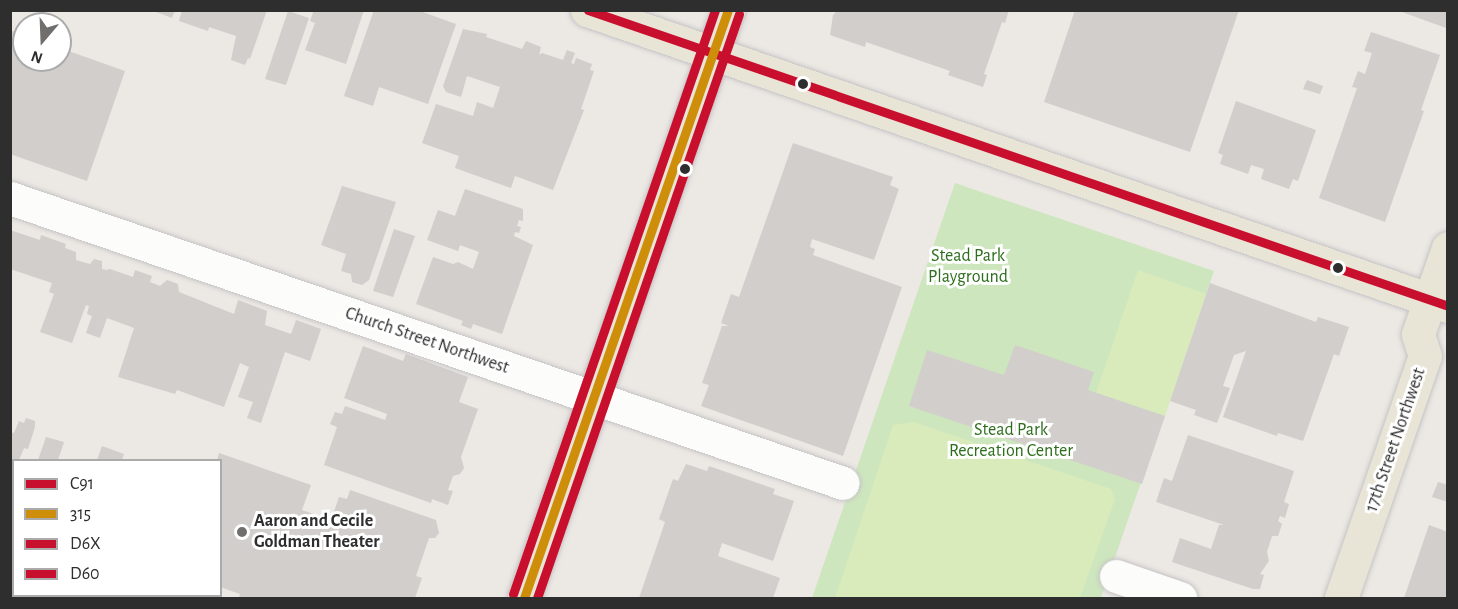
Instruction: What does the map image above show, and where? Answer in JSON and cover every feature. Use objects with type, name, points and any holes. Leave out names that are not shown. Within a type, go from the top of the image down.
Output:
[{"type":"main road","points":[[588,10],[1439,303]]},
{"type":"main road","points":[[524,598],[728,10]]},
{"type":"main road","name":"17th Street Northwest","points":[[1341,598],[1425,356],[1418,334],[1439,303],[1448,248]]},
{"type":"street","name":"Church Street Northwest","points":[[10,198],[843,483]]},
{"type":"street","points":[[1116,576],[1180,598]]},
{"type":"green space","name":"Stead Park Recreation Center","points":[[955,183],[1214,271],[1101,598],[812,598]]},
{"type":"green space","points":[[1138,270],[1206,294],[1165,416],[1096,393]]},
{"type":"green space","points":[[914,422],[1111,489],[1115,499],[1080,598],[835,598],[893,425]]},
{"type":"building","points":[[151,10],[175,10],[172,18]]},
{"type":"building","points":[[182,10],[267,10],[250,59],[248,58],[245,65],[231,60],[236,36],[209,27],[208,31],[179,21]]},
{"type":"building","points":[[314,10],[364,10],[346,64],[305,50],[315,23],[310,21]]},
{"type":"building","points":[[374,10],[417,10],[456,24],[428,104],[379,87],[373,106],[344,96]]},
{"type":"building","points":[[838,10],[1009,10],[1005,23],[1002,22],[984,74],[987,75],[983,87],[948,75],[950,71],[866,42],[865,47],[830,35],[833,15]]},
{"type":"building","points":[[1075,10],[1239,10],[1190,152],[1044,102]]},
{"type":"building","points":[[1403,10],[1448,10],[1446,28],[1402,12]]},
{"type":"building","points":[[288,11],[309,18],[286,85],[265,79]]},
{"type":"building","points":[[463,29],[487,34],[486,37],[522,49],[526,41],[541,47],[539,55],[542,53],[563,60],[567,50],[575,53],[571,63],[574,64],[576,58],[592,64],[590,70],[594,71],[581,109],[584,110],[553,190],[515,176],[511,188],[455,168],[459,156],[422,143],[436,104],[473,116],[477,102],[493,108],[500,87],[467,76],[461,97],[446,92],[443,86]]},
{"type":"building","points":[[10,30],[12,31],[12,72],[72,72],[72,52],[125,71],[87,181],[10,154]]},
{"type":"building","points":[[1371,32],[1440,55],[1421,110],[1424,111],[1385,222],[1319,198],[1357,88],[1352,87],[1358,71],[1365,74],[1372,53],[1364,51]]},
{"type":"building","points":[[1307,80],[1323,86],[1320,94],[1303,89]]},
{"type":"building","points":[[1236,101],[1316,130],[1298,181],[1293,179],[1289,189],[1261,179],[1264,169],[1251,165],[1248,174],[1220,164],[1223,155],[1218,153]]},
{"type":"building","points":[[793,143],[893,177],[890,185],[899,189],[874,260],[812,239],[810,247],[815,249],[813,255],[902,287],[843,456],[701,406],[709,385],[702,383],[722,326],[729,326],[721,323],[731,294],[739,297]]},
{"type":"building","points":[[342,186],[396,202],[369,280],[362,285],[352,282],[351,274],[341,271],[346,254],[321,245]]},
{"type":"building","points":[[465,189],[523,209],[523,221],[519,220],[517,226],[521,227],[519,233],[515,232],[514,236],[533,245],[502,334],[473,324],[471,329],[461,325],[463,321],[416,304],[433,257],[453,264],[458,262],[473,269],[479,252],[460,245],[458,251],[427,240],[438,210],[455,216]]},
{"type":"building","points":[[394,229],[415,236],[393,297],[373,291]]},
{"type":"building","points":[[10,230],[40,240],[41,235],[66,244],[65,248],[76,252],[76,260],[90,264],[94,259],[102,261],[102,269],[110,269],[133,277],[135,270],[152,276],[150,282],[160,286],[167,280],[178,284],[179,292],[234,314],[238,300],[267,311],[265,325],[291,334],[296,320],[321,329],[310,361],[285,352],[261,423],[247,418],[253,402],[238,397],[249,367],[240,363],[224,407],[177,390],[175,394],[118,377],[134,328],[107,318],[100,338],[86,333],[92,316],[87,314],[89,306],[86,305],[72,343],[40,332],[54,294],[49,292],[52,283],[10,269]]},
{"type":"building","points":[[1210,283],[1316,322],[1318,317],[1349,327],[1339,356],[1334,354],[1303,441],[1278,433],[1277,436],[1223,417],[1246,351],[1234,355],[1223,386],[1230,388],[1217,423],[1194,415],[1196,410],[1170,401]]},
{"type":"building","points":[[1015,345],[1094,372],[1088,390],[1165,416],[1142,484],[909,406],[927,350],[1004,375]]},
{"type":"building","points":[[363,346],[403,361],[406,354],[468,377],[459,402],[478,409],[461,457],[464,468],[460,474],[453,476],[448,490],[453,491],[448,505],[432,499],[431,503],[324,465],[337,427],[330,424],[335,412],[342,414],[345,406],[385,420],[387,414],[344,398]]},
{"type":"building","points":[[26,418],[35,421],[35,427],[28,449],[24,448],[19,459],[12,459],[12,518],[10,517],[10,432],[14,433],[19,421],[24,423]]},
{"type":"building","points":[[1188,435],[1294,471],[1284,502],[1289,504],[1285,518],[1280,516],[1278,521],[1282,524],[1278,536],[1272,536],[1267,552],[1269,561],[1260,574],[1264,575],[1260,589],[1253,589],[1172,562],[1180,538],[1211,549],[1219,525],[1224,525],[1156,502],[1164,478],[1172,481]]},
{"type":"building","points":[[46,437],[64,442],[58,459],[38,459]]},
{"type":"building","points":[[102,446],[124,454],[122,459],[97,459]]},
{"type":"building","points":[[219,453],[311,485],[302,510],[331,520],[339,497],[347,499],[350,490],[436,520],[439,533],[435,538],[429,538],[416,576],[422,578],[415,598],[239,598],[240,594],[222,588],[222,459],[217,459]]},
{"type":"building","points":[[686,464],[707,471],[709,466],[775,489],[773,494],[794,501],[773,561],[722,543],[718,556],[780,578],[773,598],[639,598],[665,522],[659,519],[673,479],[678,481]]},
{"type":"building","points":[[1438,482],[1448,485],[1448,502],[1432,497]]},
{"type":"building","points":[[1429,525],[1448,532],[1448,598],[1404,598]]},
{"type":"transit line","name":"C91","points":[[588,10],[1448,306]]},
{"type":"transit line","name":"D60","points":[[513,594],[715,10]]},
{"type":"transit line","name":"315","points":[[524,598],[728,10]]},
{"type":"transit line","name":"D6X","points":[[537,598],[739,14]]},
{"type":"place","name":"Aaron and Cecile Goldman Theater","points":[[242,532]]},
{"type":"park label","name":"Stead Park Playground","points":[[968,267]]}]
